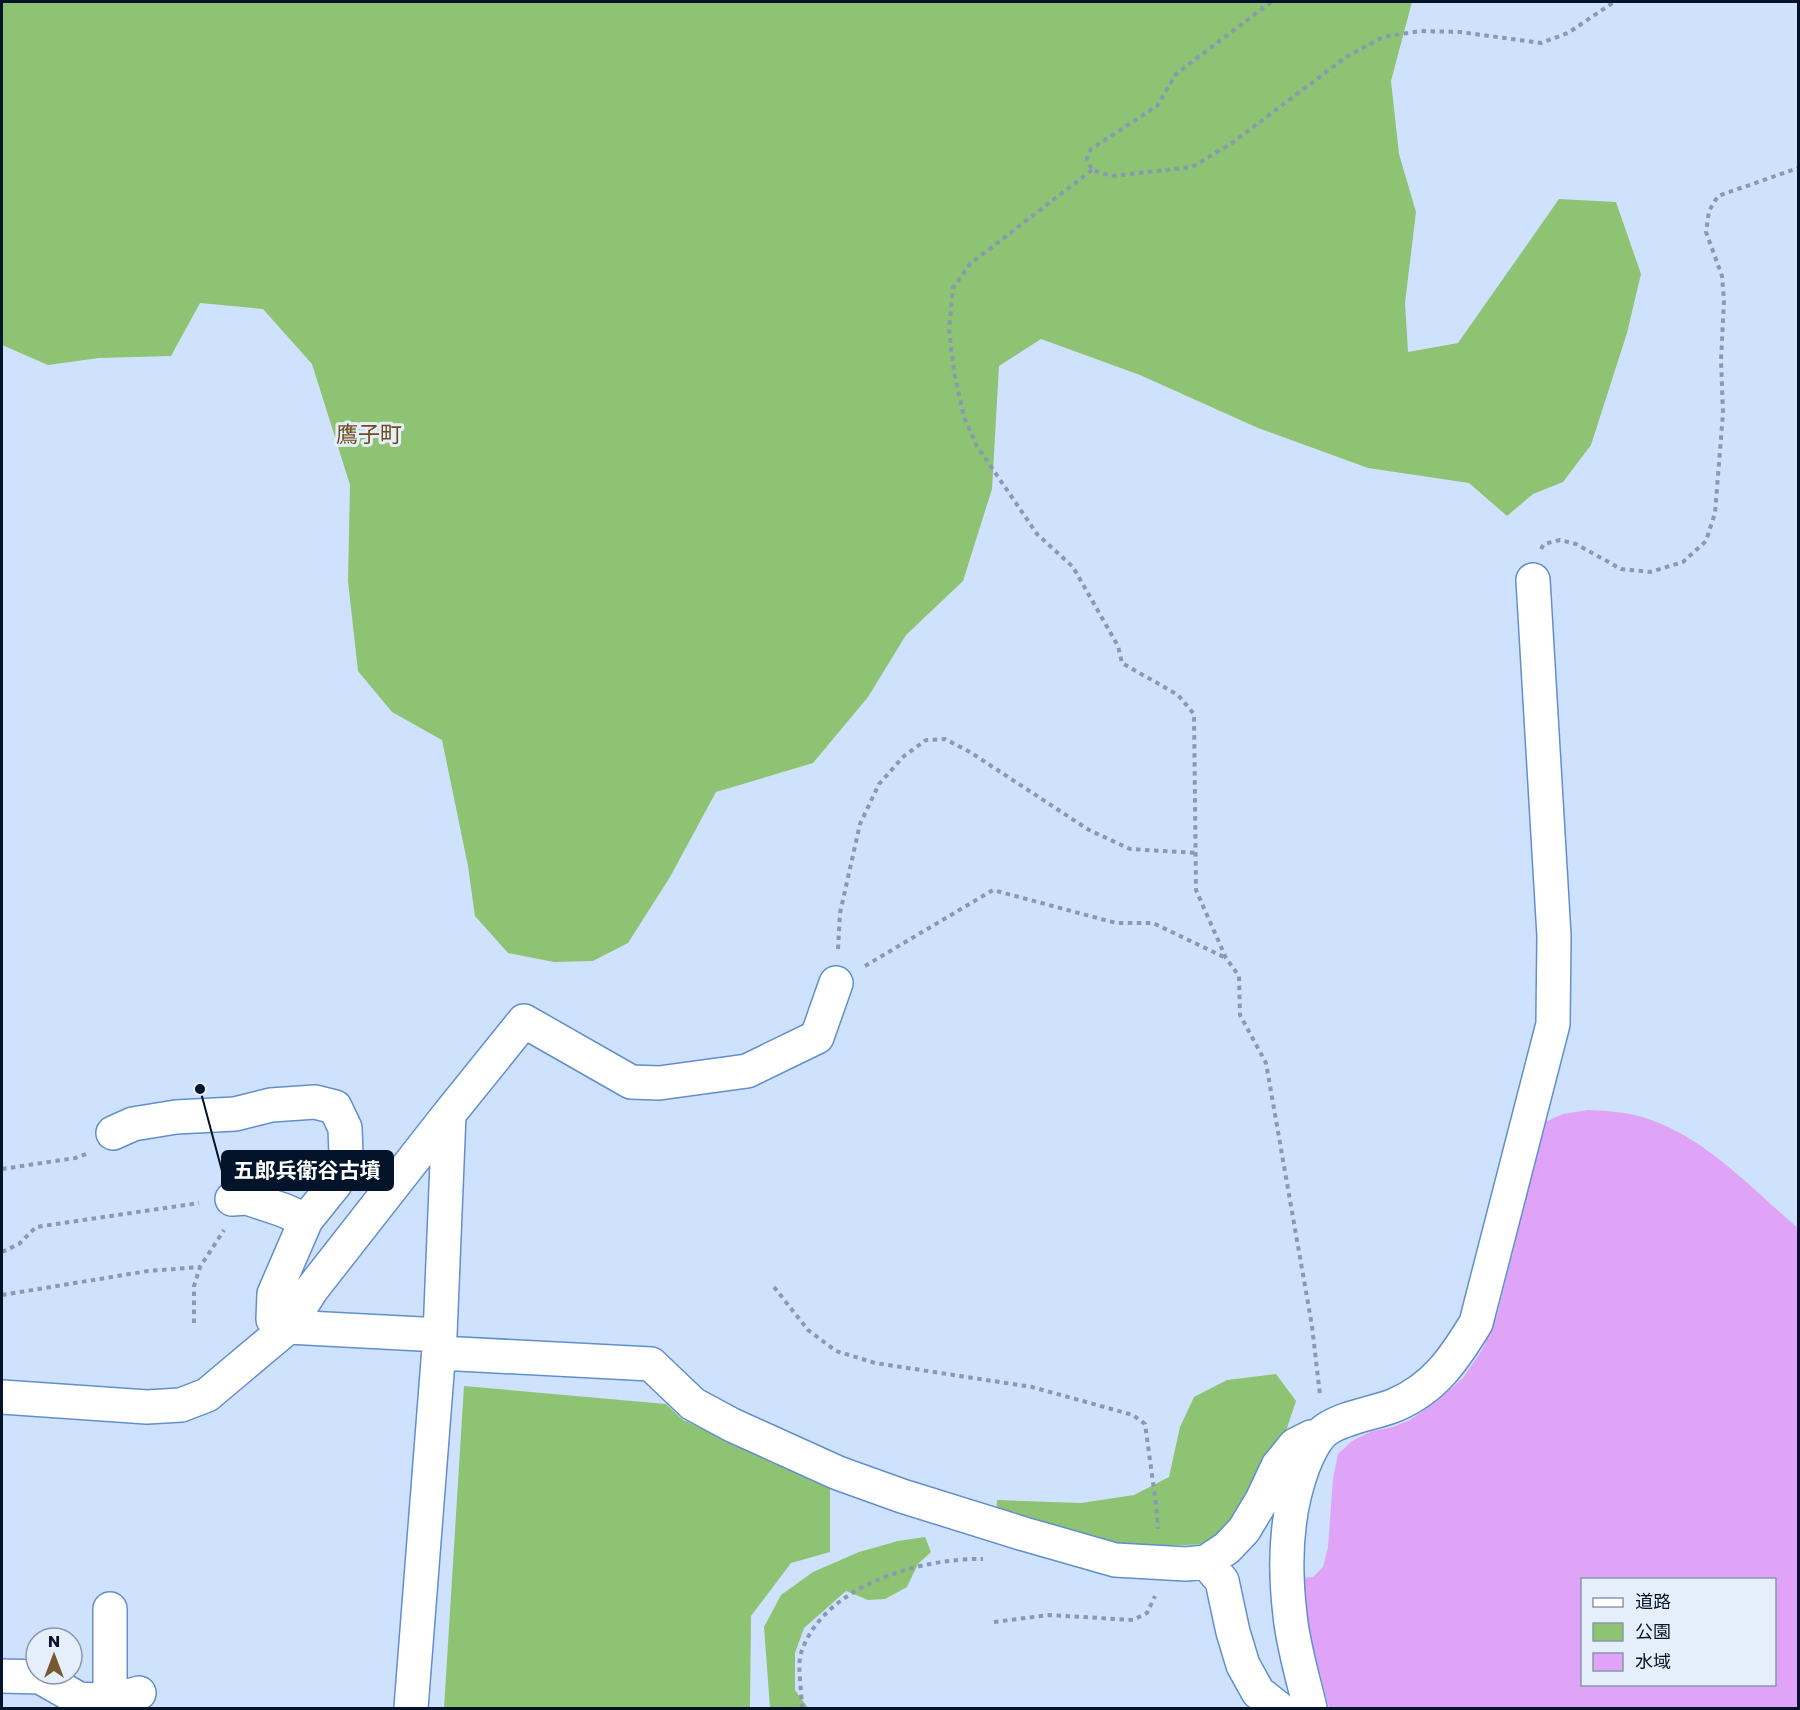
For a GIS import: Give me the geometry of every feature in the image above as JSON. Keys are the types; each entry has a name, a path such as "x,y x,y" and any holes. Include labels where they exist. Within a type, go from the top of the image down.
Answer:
{"street":[{"path":"113,1133 133,1124 176,1117 235,1113 271,1104 315,1102 335,1107 345,1128 346,1155 335,1184 306,1220 274,1294 273,1319 288,1327 651,1364 693,1404 732,1425 838,1473 1024,1534 1115,1560 1186,1564 1206,1562 1227,1548 1244,1530 1262,1500 1278,1466 1295,1445 1341,1422 1395,1405 1432,1383 1456,1355 1476,1323 1553,1024 1554,936 1533,580"},
{"path":"2,1397 147,1407 181,1405 207,1395 288,1327 312,1289 524,1021 631,1082 659,1083 747,1071 817,1037 836,983"},
{"path":"411,1708 440,1344 449,1113"},
{"path":"232,1200 247,1198 306,1220"},
{"path":"1310,1708 1290,1617 1286,1554 1290,1511 1299,1478 1306,1457 1324,1431"},
{"path":"1206,1562 1222,1581 1243,1665 1258,1692 1278,1708"},
{"path":"2,1676 40,1677 80,1699 124,1697 110,1609"}],"path":[{"path":"1271,2 1176,74 1157,106 1091,148 1087,159 1092,170 1111,176 1192,166 1232,143 1346,57 1383,37 1420,31 1460,32 1541,43 1568,33 1614,2"},
{"path":"1533,580 1534,560 1544,544 1560,540 1576,544 1621,570 1650,572 1683,562 1706,541 1715,513 1723,413 1721,360 1724,301 1722,276 1706,232 1709,211 1718,196 1798,168"},
{"path":"1092,170 970,264 953,288 949,330 954,372 964,417 977,446 1037,534 1073,567 1118,646 1122,663 1178,695 1194,714 1196,890 1226,958 1239,976 1240,1015 1266,1063 1312,1326 1324,1431"},
{"path":"836,983 840,913 860,824 879,784 904,756 926,740 945,739 970,752 1089,830 1130,849 1197,853"},
{"path":"836,983 993,890 1116,923 1153,923 1226,958"},
{"path":"2,1168 75,1158 95,1150 113,1133"},
{"path":"2,1252 19,1244 36,1227 232,1200 224,1232 200,1267 194,1286 194,1323"},
{"path":"2,1295 148,1271 200,1267"},
{"path":"774,1287 808,1330 836,1351 874,1363 1032,1387 1132,1415 1145,1424 1156,1504 1160,1563 1155,1599 1147,1613 1133,1620 1049,1615 994,1622"},
{"path":"802,1708 800,1655 812,1631 835,1606 863,1586 892,1573 969,1559 992,1559"}],"green space":[{"path":"2,2 1412,2 1391,81 1399,154 1416,212 1405,303 1408,352 1458,343 1559,199 1616,202 1641,274 1627,333 1591,445 1563,482 1533,494 1507,516 1469,483 1368,468 1258,428 1140,375 1041,339 999,366 992,489 963,581 906,635 868,697 813,763 716,792 670,877 628,943 593,961 554,962 508,953 475,916 468,866 442,740 392,712 358,671 348,581 350,485 312,364 263,309 200,303 171,356 99,358 48,365 2,345"},
{"path":"1276,1374 1296,1401 1285,1434 1237,1520 1206,1544 1126,1548 996,1514 997,1500 1081,1503 1134,1495 1169,1477 1180,1427 1194,1397 1227,1380"},
{"path":"464,1386 666,1404 683,1420 830,1486 830,1552 791,1563 751,1616 750,1708 444,1708"},
{"path":"925,1537 931,1552 918,1564 907,1587 885,1599 868,1600 846,1591 804,1628 795,1653 795,1690 808,1708 770,1708 764,1627 781,1595 813,1572 859,1552 898,1541"}],"water":[{"path":"1588,1110 1635,1115 1672,1129 1692,1140 1729,1167 1798,1228 1798,1708 1329,1708 1309,1631 1301,1578 1313,1577 1323,1567 1328,1547 1333,1479 1338,1454 1352,1441 1370,1432 1393,1427 1410,1420 1436,1402 1463,1378 1482,1350 1497,1315 1545,1122 1563,1114"}],"place":[{"name":"五郎兵衛谷古墳","path":"200,1089"}],"district":[{"name":"鷹子町","path":"369,434"}]}
